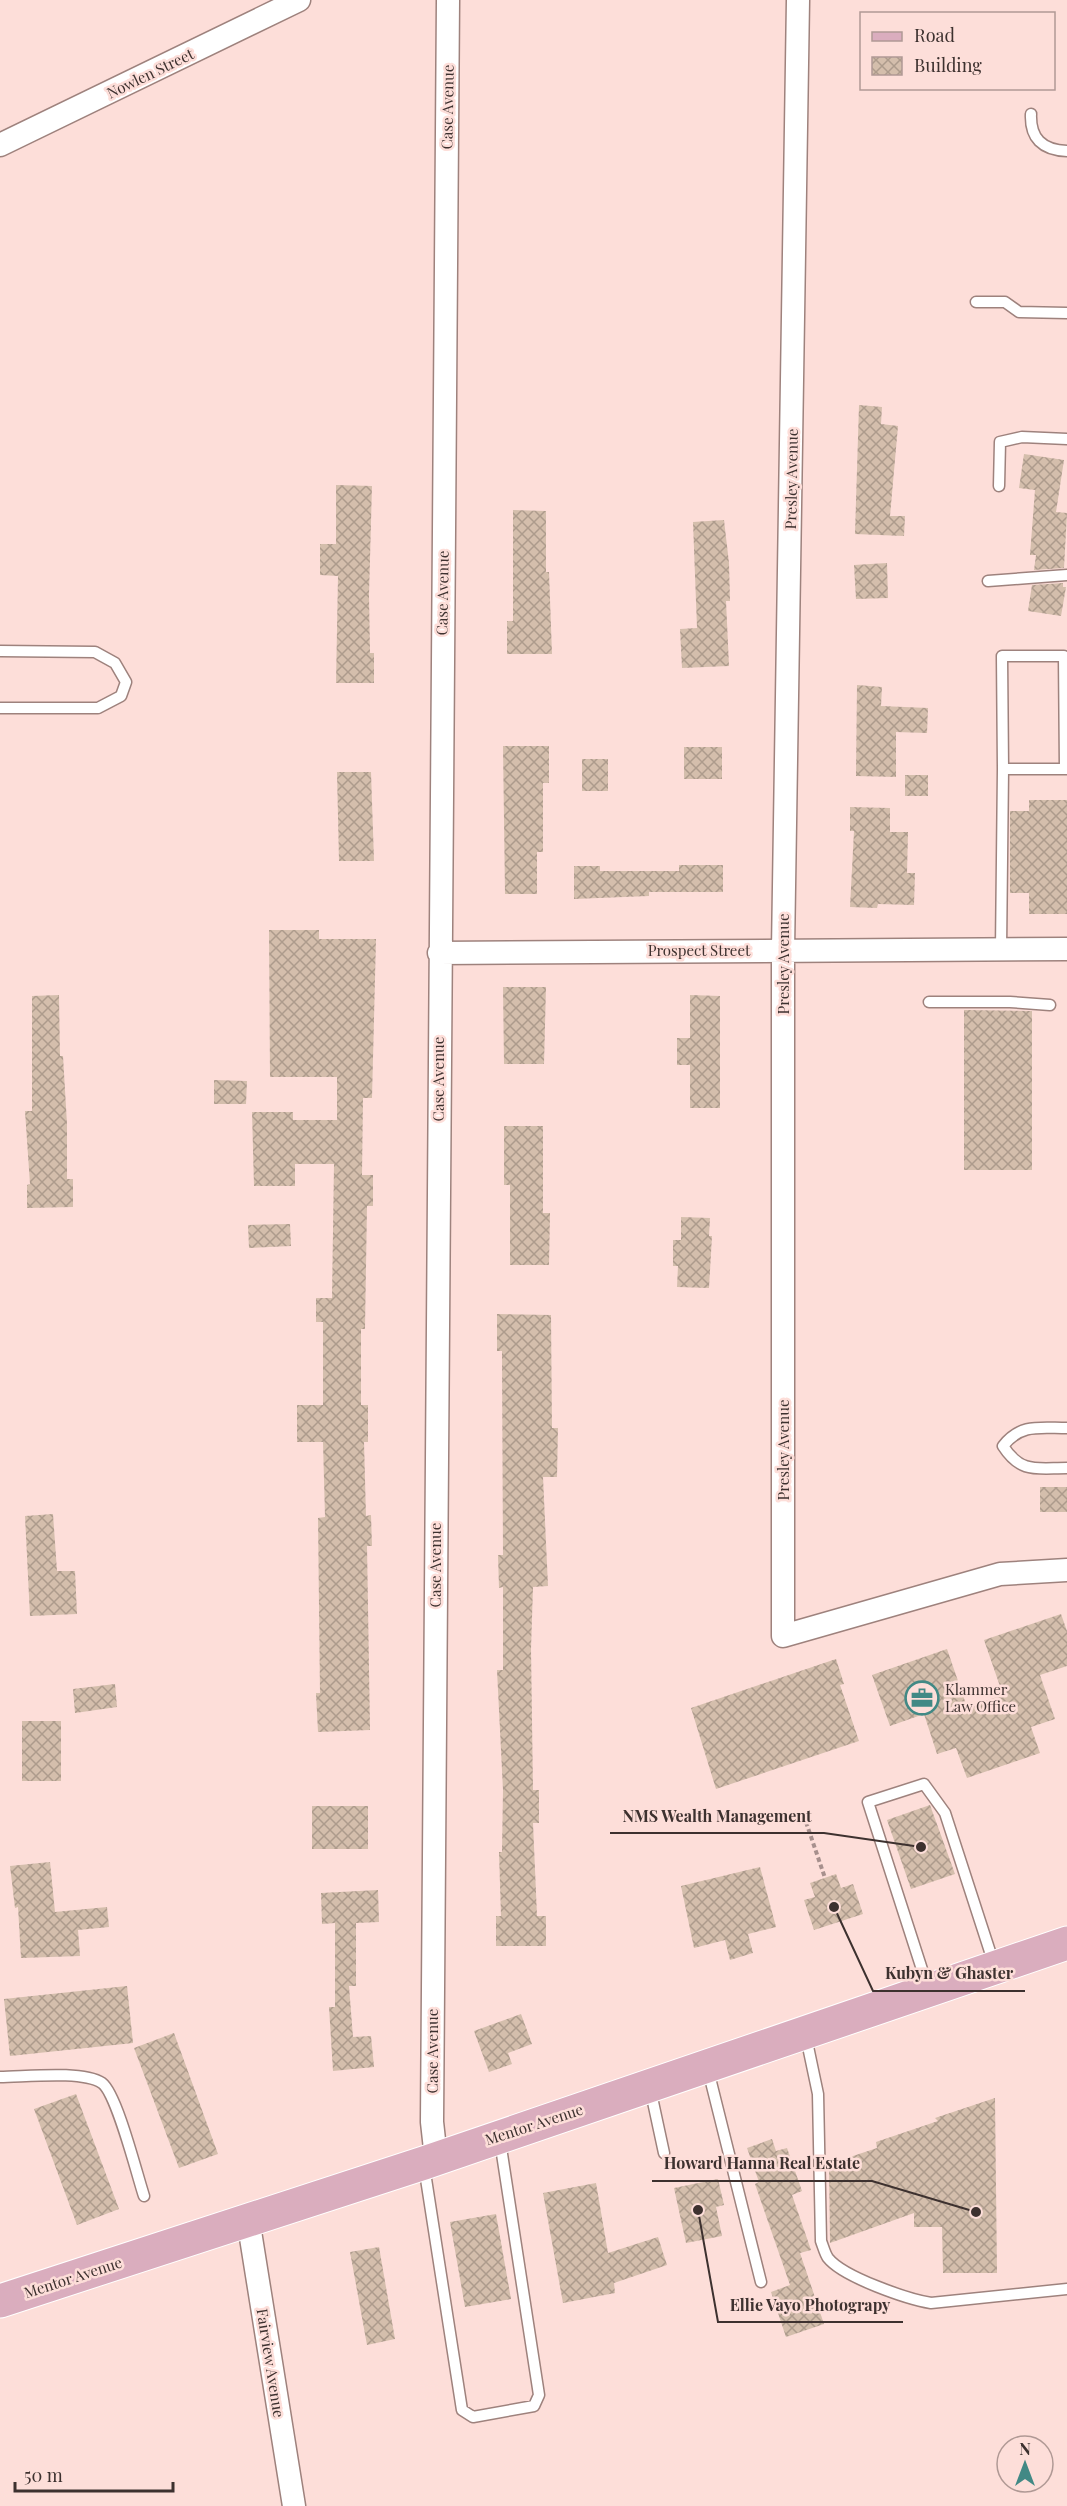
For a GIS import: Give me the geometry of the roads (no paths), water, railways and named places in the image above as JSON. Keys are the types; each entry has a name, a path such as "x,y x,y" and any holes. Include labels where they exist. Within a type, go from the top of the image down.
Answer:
{"main road":[{"name":"Mentor Avenue","path":"0,2301 430,2160 1067,1943"}],"street":[{"name":"Nowlen Street","path":"0,145 299,0"},
{"name":"Case Avenue","path":"430,2160 448,0"},
{"name":"Presley Avenue","path":"798,0 783,950 783,1636 1000,1574 1067,1570"},
{"name":"Prospect Street","path":"439,952 1067,949"},
{"name":"Fairview Avenue","path":"248,2220 294,2506"}],"lane":[{"path":"1031,114 1030,128 1039,143 1059,151 1067,151"},
{"path":"976,302 1005,302 1019,312 1067,313"},
{"path":"999,486 1000,442 1022,437 1067,439"},
{"path":"988,581 1067,575"},
{"path":"0,651 95,652 115,663 126,682 121,696 98,708 0,708"},
{"path":"1001,949 1002,656 1064,656 1066,769 1003,769"},
{"path":"930,1002 1010,1002 1050,1005"},
{"path":"1067,1428 1026,1428 1012,1434 1003,1446 1013,1461 1029,1467 1067,1468"},
{"path":"929,1991 868,1802 924,1784 945,1813 995,1969"},
{"path":"806,2033 818,2094 821,2241 828,2257 842,2270 909,2299 931,2303 1067,2289"},
{"path":"707,2066 760,2282"},
{"path":"0,2076 81,2076 102,2084 114,2101 144,2196"},
{"path":"650,2086 664,2152"},
{"path":"430,2160 462,2410 473,2417 534,2406 539,2395 499,2136"}],"place":[{"name":"Klammer Law Office","path":"922,1698"},
{"name":"NMS Wealth Management","path":"921,1847"},
{"name":"Kubyn & Ghaster","path":"834,1907"},
{"name":"Ellie Vayo Photograpy","path":"698,2210"},
{"name":"Howard Hanna Real Estate","path":"976,2212"}]}
